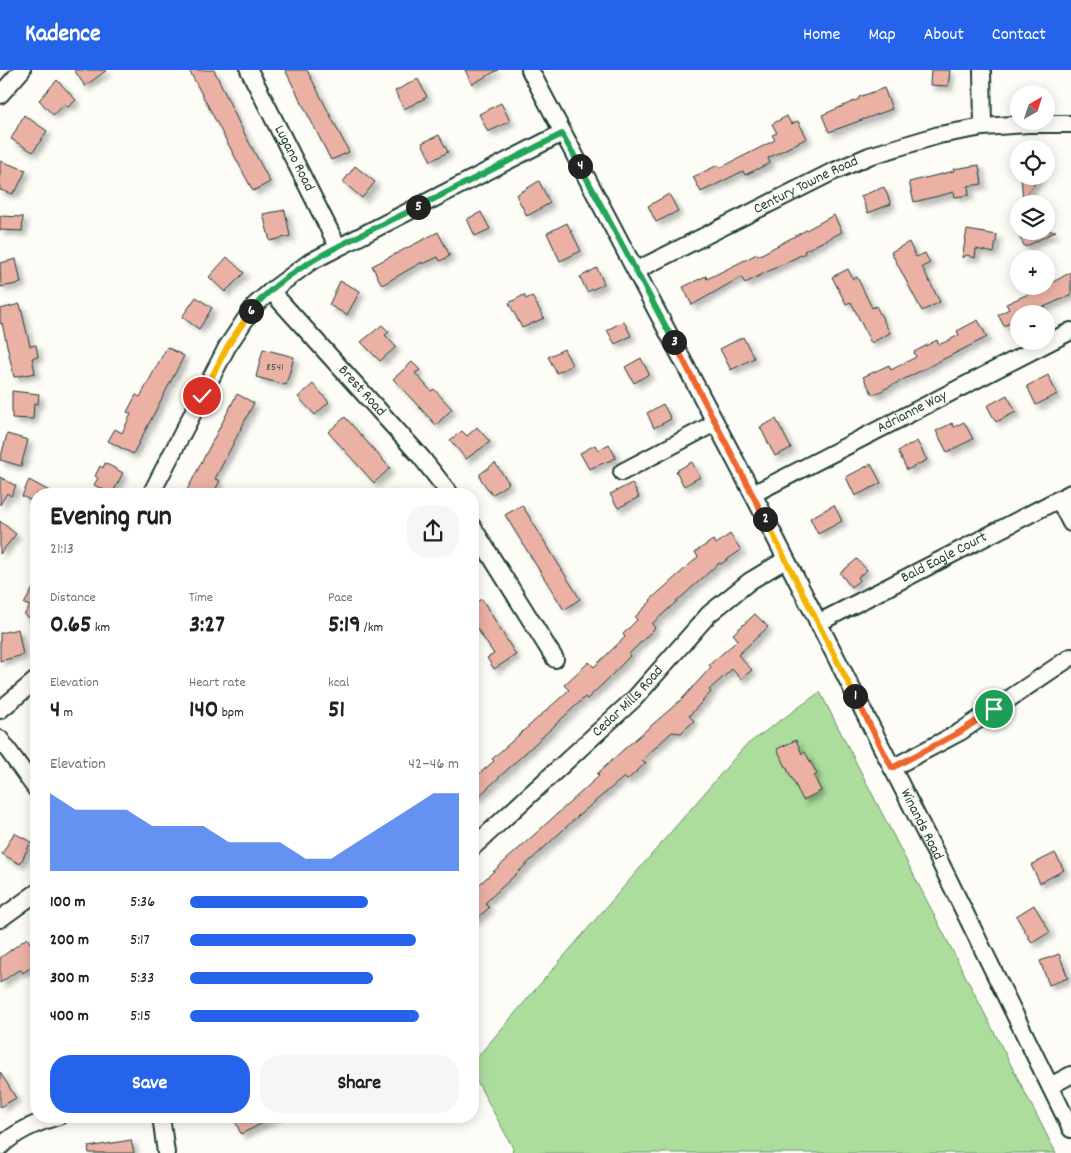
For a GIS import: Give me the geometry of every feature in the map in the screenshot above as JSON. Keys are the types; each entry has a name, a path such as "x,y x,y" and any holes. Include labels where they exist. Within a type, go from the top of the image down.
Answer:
{"street":[{"path":"0,95 22,70"},
{"name":"Lugano Road","path":"248,70 338,247"},
{"name":"Winands Road","path":"530,70 562,134 637,270 753,494 892,768 1071,1129"},
{"path":"982,70 983,127"},
{"name":"Century Towne Road","path":"637,270 830,173 899,146 983,127 1071,124"},
{"path":"154,488 227,347 255,305 271,291 310,262 562,134"},
{"name":"Brest Road","path":"271,291 421,457 445,488"},
{"name":"Adrianne Way","path":"753,494 1071,331"},
{"path":"622,472 716,422"},
{"path":"1065,496 1071,523"},
{"name":"Bald Eagle Court","path":"818,623 1065,496"},
{"path":"479,537 555,659"},
{"name":"Cedar Mills Road","path":"479,842 635,698 709,614 750,581 786,560"},
{"path":"892,768 960,732 1071,657"},
{"path":"0,710 30,685"},
{"path":"0,739 30,781"},
{"path":"0,919 30,897"},
{"path":"1050,1086 1071,1075"},
{"path":"0,1147 22,1131 38,1123"},
{"path":"162,1123 166,1153"}],"green space":[{"path":"820,692 1056,1153 512,1153 513,1148 479,1085 479,1055 745,746"}],"building":[{"path":"74,70 107,70 85,86"},
{"path":"189,70 214,70 270,182 253,191"},
{"path":"285,70 307,70 349,152 331,160"},
{"path":"465,70 498,70 472,84"},
{"path":"931,70 950,70 948,86 930,85"},
{"path":"418,79 427,97 404,109 395,91"},
{"path":"57,80 76,100 68,107 65,104 53,115 39,100"},
{"path":"884,88 892,109 829,132 822,115 859,99 859,97"},
{"path":"501,103 510,121 488,132 479,114"},
{"path":"24,115 47,131 33,152 11,139"},
{"path":"787,116 791,124 798,121 807,138 768,158 770,163 745,175 743,171 701,192 693,177 718,165 720,168 775,140 772,135 777,133 772,124"},
{"path":"439,135 448,152 431,161 422,143"},
{"path":"0,161 26,170 13,194 0,190"},
{"path":"979,165 982,184 968,186 969,195 955,197 954,192 914,202 909,182 954,171 953,169"},
{"path":"355,166 375,182 362,198 343,182"},
{"path":"539,181 550,203 527,216 516,195"},
{"path":"1022,185 1034,185 1027,195 1023,195"},
{"path":"884,187 891,204 868,213 861,196"},
{"path":"669,194 678,211 656,222 648,206"},
{"path":"285,210 290,236 270,241 263,214"},
{"path":"481,212 490,229 475,236 467,219"},
{"path":"834,215 842,232 745,283 741,277 692,305 683,287 706,276 707,279 757,254 758,256"},
{"path":"0,216 23,217 22,231 0,230"},
{"path":"567,223 581,251 560,261 547,233"},
{"path":"967,230 997,235 994,253 976,249 975,258 967,255 962,258"},
{"path":"438,232 450,256 440,261 438,257 423,264 422,262 382,285 372,266"},
{"path":"1021,240 1039,240 1025,247"},
{"path":"909,242 916,257 925,253 930,263 922,267 940,302 922,311 891,252"},
{"path":"227,257 244,273 225,292 209,277"},
{"path":"16,259 21,283 1,287 0,263"},
{"path":"597,268 604,284 587,292 580,277"},
{"path":"848,269 853,279 857,277 872,308 876,306 890,333 871,343 851,302 846,304 832,277"},
{"path":"1071,272 1071,295 1048,305 1010,305 1010,323 1004,326 998,315 1009,309 1006,304 1026,295 1055,295 1055,281"},
{"path":"340,281 360,291 347,315 329,305"},
{"path":"524,295 526,299 532,296 544,318 522,328 509,303"},
{"path":"196,297 212,308 199,329 182,317"},
{"path":"20,304 30,346 36,345 38,357 32,358 35,373 14,377 2,323 0,324 0,309"},
{"path":"978,320 987,337 873,395 863,377 889,365 891,370 916,357 914,352 937,340 939,345 959,335 957,331"},
{"path":"624,321 631,336 615,344 607,330"},
{"path":"382,325 389,332 385,335 396,347 380,361 361,342"},
{"path":"743,337 754,358 731,370 720,349"},
{"path":"167,347 184,356 133,454 108,441 115,429 122,433 131,414 127,412 136,395 140,397"},
{"path":"263,349 294,357 286,385 256,377"},
{"path":"564,349 572,365 557,373 548,357"},
{"path":"641,358 649,374 634,383 625,367"},
{"path":"412,362 420,370 415,373 431,391 434,389 452,409 436,425 393,379"},
{"path":"1048,375 1057,394 1036,405 1027,386"},
{"path":"313,384 329,402 315,415 298,397"},
{"path":"12,391 39,394 38,404 34,403 33,419 12,418"},
{"path":"237,394 254,403 215,479 220,481 216,488 188,488"},
{"path":"1007,395 1016,412 996,422 987,406"},
{"path":"663,404 671,419 654,428 647,413"},
{"path":"345,417 390,468 374,483 328,432"},
{"path":"776,419 791,448 775,456 760,427"},
{"path":"964,422 973,439 947,452 936,431 952,423 954,427"},
{"path":"477,427 490,442 466,459 450,440 462,431 467,436"},
{"path":"7,434 28,440 21,466 0,460"},
{"path":"917,441 927,460 907,470 898,451"},
{"path":"609,444 616,458 589,469 580,453 595,445 598,450"},
{"path":"692,462 700,477 684,486 676,471"},
{"path":"105,463 123,473 115,488 100,488 94,485 98,478 95,476 100,466 103,468"},
{"path":"495,463 509,483 492,495 480,478 480,474"},
{"path":"871,464 881,483 855,496 846,477"},
{"path":"0,477 16,486 11,496 7,493 0,505"},
{"path":"29,480 44,488 30,488 30,500 22,496"},
{"path":"632,483 639,497 618,508 610,494"},
{"path":"522,505 580,599 564,610 505,515"},
{"path":"834,505 842,521 818,534 810,518"},
{"path":"0,521 16,534 0,554"},
{"path":"730,534 741,550 721,564 719,563 652,624 655,628 606,681 587,699 585,697 479,796 479,774 494,761 492,759 569,690 564,685 589,662 594,667 625,637 623,634 637,620 635,617 650,600 698,557 695,552 713,540 716,544"},
{"path":"857,559 867,570 858,577 860,580 851,587 840,573"},
{"path":"30,594 30,606 24,604"},
{"path":"482,599 516,655 494,669 487,658 494,654 479,632 479,600"},
{"path":"30,606 30,618 24,615"},
{"path":"755,614 768,627 738,655 752,670 741,679 732,669 709,690 711,692 689,716 694,721 681,733 672,732 642,760 646,763 627,780 624,777 578,816 485,903 489,908 479,916 479,885 599,776 597,774 623,750 682,699 711,667 709,665 738,640 733,634"},
{"path":"18,629 23,655 0,661 0,633"},
{"path":"796,740 802,754 805,752 817,774 814,776 821,791 803,800 777,749"},
{"path":"14,833 30,841 20,864 2,854"},
{"path":"1055,853 1064,870 1040,883 1031,865"},
{"path":"1034,905 1050,932 1032,943 1016,916"},
{"path":"27,938 30,943 30,968 23,973 21,970 17,971 0,983 0,958"},
{"path":"1059,954 1068,978 1049,985 1040,961"},
{"path":"0,1072 16,1098 0,1107"},
{"path":"236,1123 263,1123 241,1134"},
{"path":"131,1140 134,1153 89,1153 88,1147"}],"route":[{"path":"202,396 227,347 255,305 310,262 562,134 637,270 892,768 960,732 994,709"}]}
